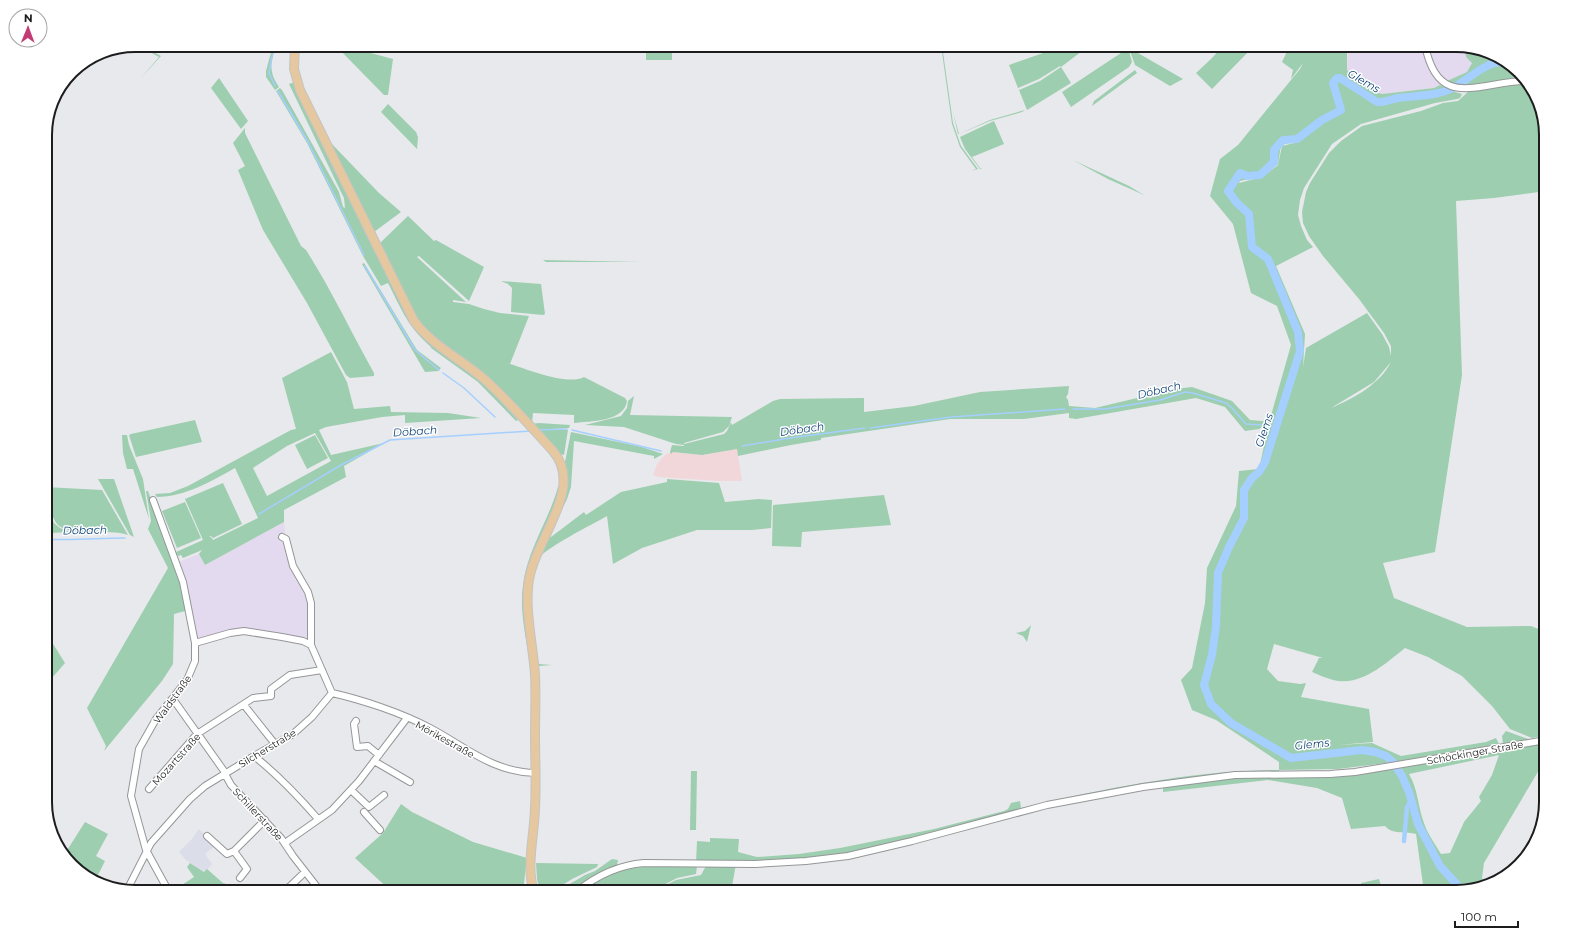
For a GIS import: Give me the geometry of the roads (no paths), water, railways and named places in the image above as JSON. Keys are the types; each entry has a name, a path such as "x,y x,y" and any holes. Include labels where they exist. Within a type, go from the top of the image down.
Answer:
{"main road":[{"path":"295,52 294,69 301,94 412,316 427,335 484,379 560,460 564,472 565,481 559,504 533,564 528,589 536,690 536,791 530,867 532,885"}],"street":[{"path":"1427,52 1431,67 1439,79 1447,84 1460,88 1470,88 1519,81"},
{"name":"Waldstraße","path":"153,500 183,582 196,643 192,671 173,699 156,719 139,749 131,796 146,850 165,885"},
{"path":"282,537 286,539 293,566 308,592 312,603 311,646 332,693"},
{"path":"196,643 230,633 244,631 296,640 311,646"},
{"name":"Mozartstraße","path":"149,789 197,734 253,698 271,696 271,689 290,675 322,670"},
{"name":"Mörikestraße","path":"332,693 348,696 430,728 471,753 495,765 513,771 536,773"},
{"name":"Silcherstraße","path":"130,885 146,850 190,799 224,772 293,734 312,717 332,693"},
{"name":"Schillerstraße","path":"173,699 224,772 231,785 285,843 315,885"},
{"path":"244,705 275,744"},
{"path":"285,843 332,810 351,790 407,718"},
{"path":"356,721 354,724 357,747 368,746 379,755"},
{"name":"Schöckinger Straße","path":"587,885 605,873 631,865 644,863 755,864 806,861 848,856 912,841 1047,805 1143,787 1235,775 1330,774 1403,765 1539,741"},
{"path":"254,756 297,794 318,819"},
{"path":"374,761 410,782"},
{"path":"351,790 369,807"},
{"path":"380,830 363,812 384,794"},
{"path":"207,836 227,854 234,851 265,820"},
{"path":"234,851 247,869 240,878"},
{"path":"291,885 305,872"}],"waterway":[{"path":"273,52 269,73 275,86"},
{"name":"Glems","path":"1457,885 1440,866 1418,824 1409,792 1402,776 1393,762 1386,756 1375,752 1362,750 1291,758 1231,723 1211,704 1204,685 1212,655 1216,626 1218,573 1244,518 1244,490 1265,462 1300,351 1298,332 1268,259 1252,247 1249,214 1237,203 1228,191 1240,173 1247,176 1260,175 1274,162 1274,150 1283,140 1297,139 1322,120 1341,110 1333,83 1337,78 1340,78 1377,102 1382,102 1398,98 1446,91 1496,62"},
{"path":"278,91 308,142 364,255"},
{"path":"365,266 415,350 439,370"},
{"path":"443,373 464,388 495,417"},
{"name":"Döbach","path":"1073,409 1105,409 1160,400 1185,392 1226,403 1246,424 1262,425"},
{"name":"Döbach","path":"870,428 951,417 1065,409"},
{"name":"Döbach","path":"1269,427 1276,427"},
{"name":"Döbach","path":"742,446 865,428"},
{"name":"Döbach","path":"539,430 567,429"},
{"name":"Döbach","path":"572,430 661,451"},
{"name":"Döbach","path":"259,514 341,465 390,440 531,431"},
{"name":"Döbach","path":"52,539 125,538"},
{"path":"1404,841 1407,807 1411,801"}]}
